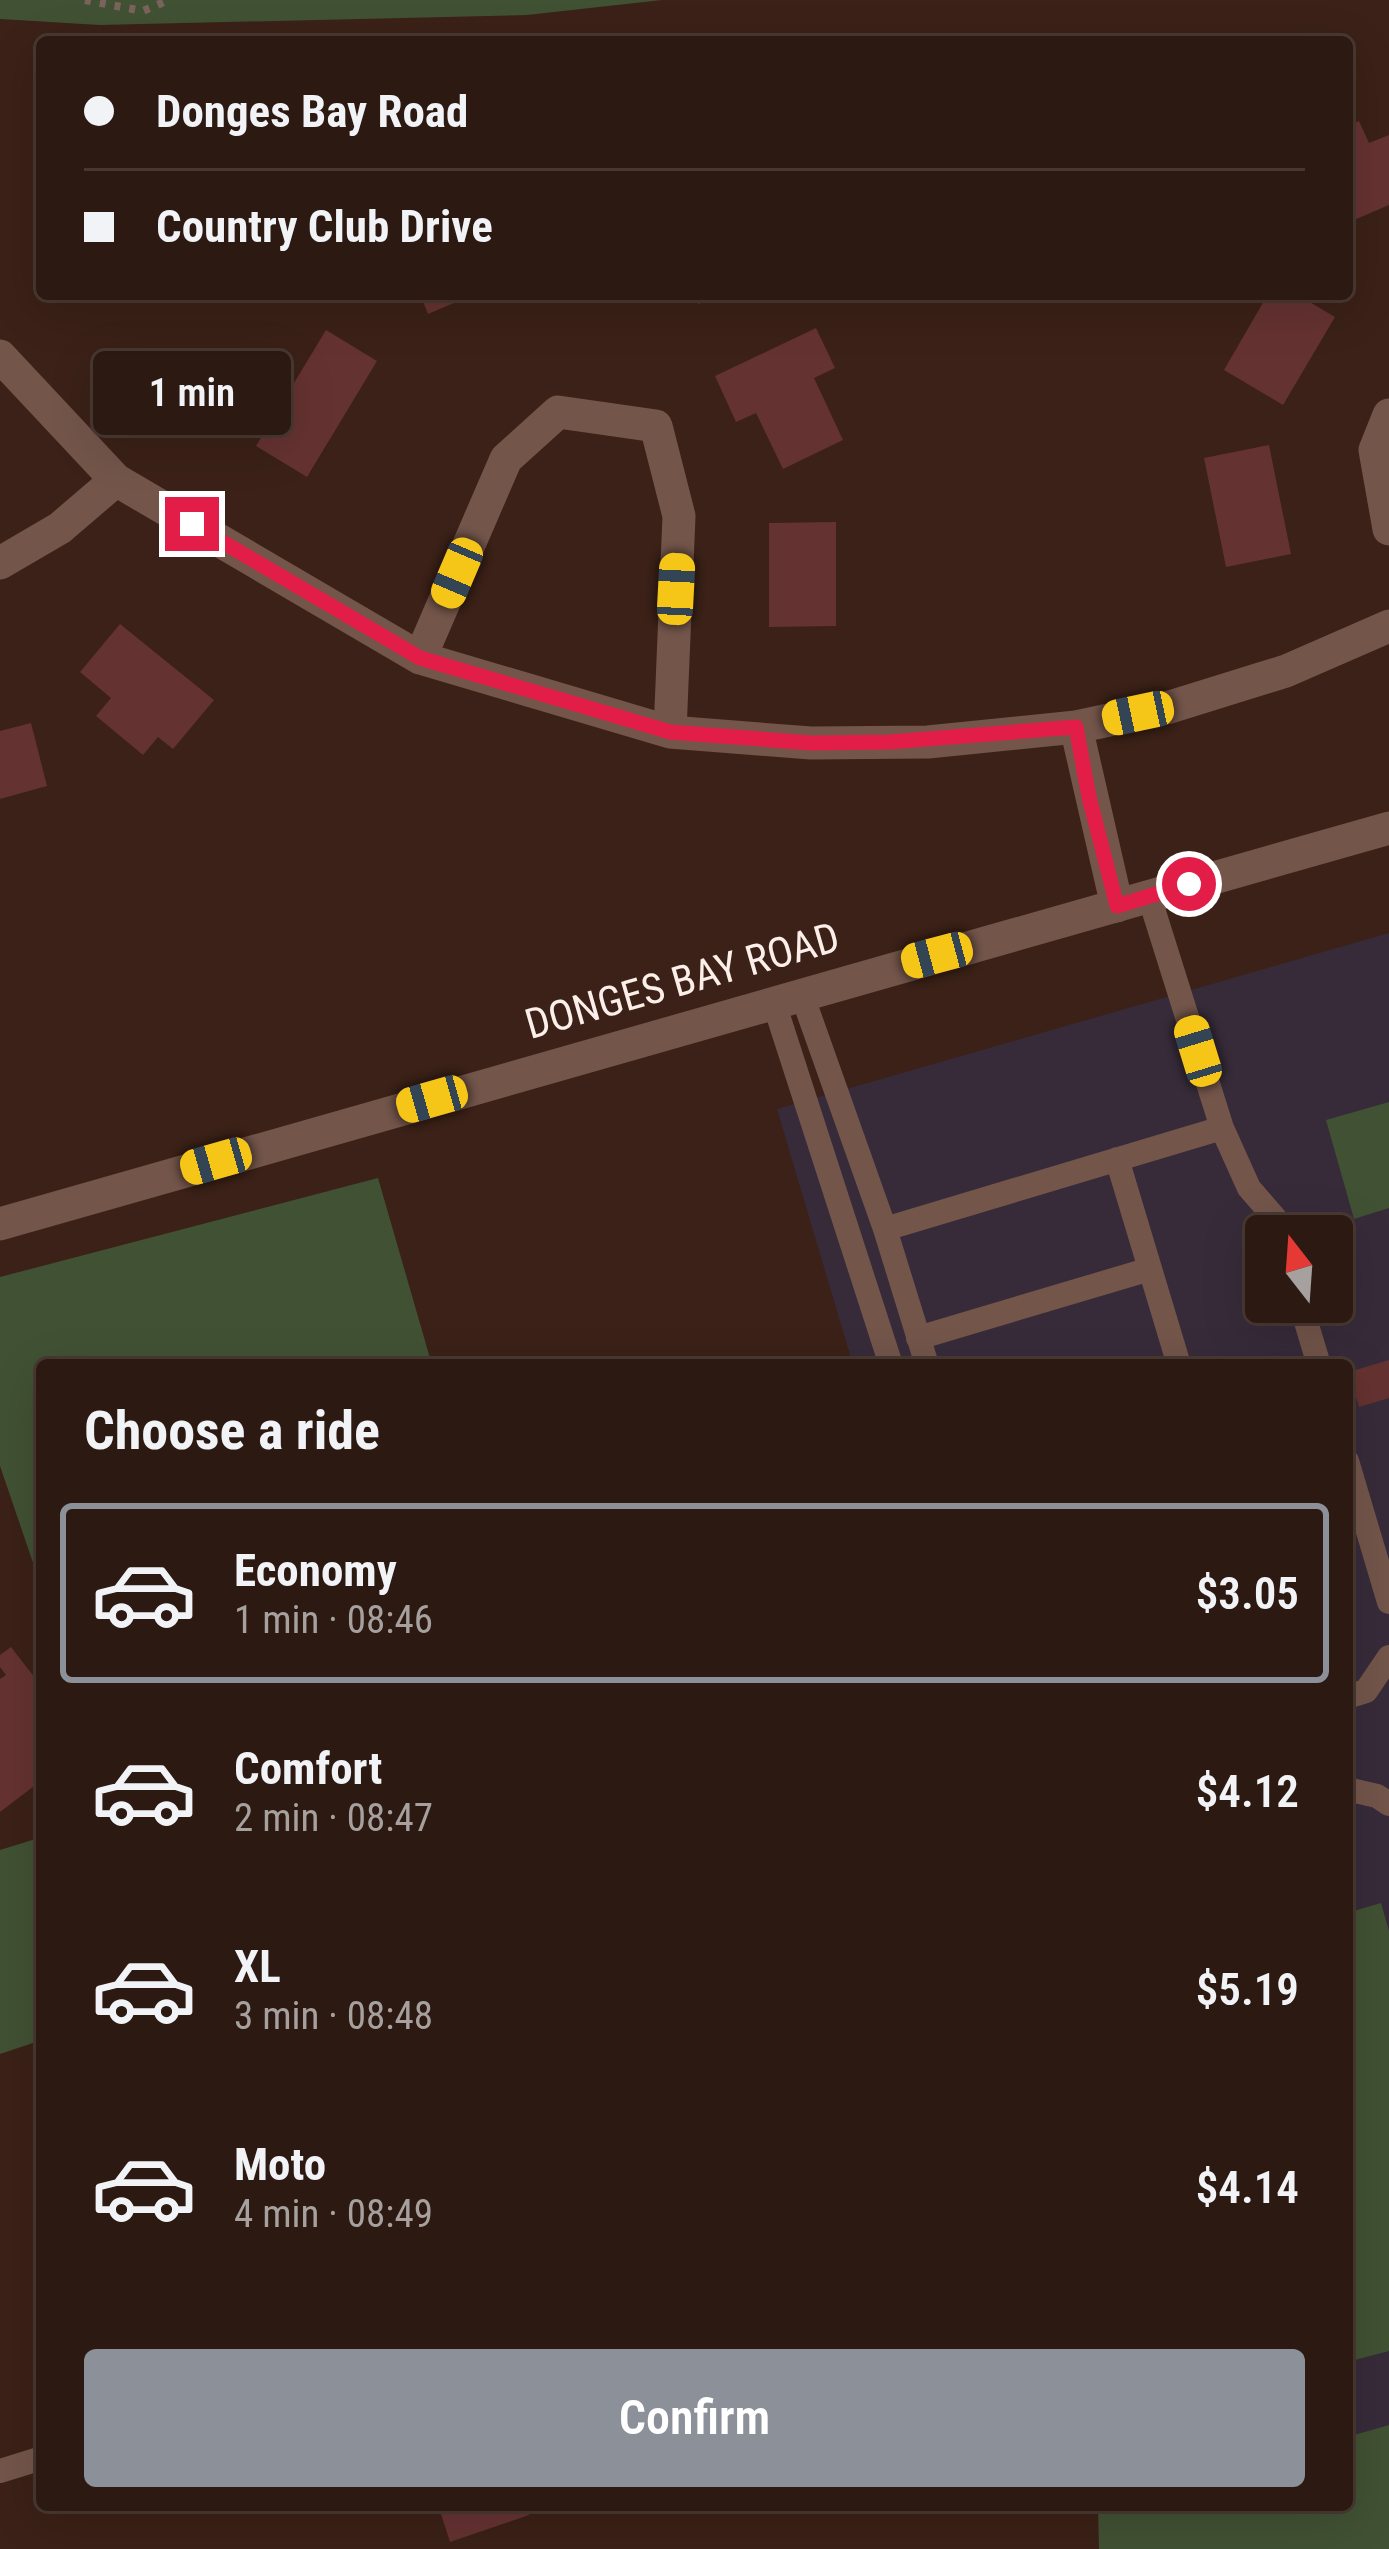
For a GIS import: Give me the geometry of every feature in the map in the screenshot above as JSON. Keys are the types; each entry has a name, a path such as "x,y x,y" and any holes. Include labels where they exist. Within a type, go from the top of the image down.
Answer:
{"street":[{"path":"0,356 116,480 420,658 670,732 834,743 928,742 1076,727 1170,707 1286,670 1389,626"},
{"path":"420,658 506,459 558,412 656,426 679,516 670,732"},
{"path":"1389,416 1375,450 1389,530"},
{"path":"0,563 60,528 116,480"},
{"path":"1076,727 1089,797 1133,901"},
{"name":"DONGES BAY ROAD","path":"0,1224 1389,828"}],"lane":[{"path":"1133,901 1222,1128 1249,1187 1272,1215"},
{"path":"787,996 885,1229 925,1359"},
{"path":"787,996 889,1359"},
{"path":"885,1229 1222,1128"},
{"path":"1117,1159 1177,1359"},
{"path":"919,1338 1150,1269"},
{"path":"1306,1323 1316,1359"},
{"path":"1353,1481 1389,1602"},
{"path":"1353,1695 1366,1691 1389,1657"},
{"path":"1353,1790 1389,1804"},
{"path":"0,2471 36,2460"}],"path":[{"path":"85,0 143,11 169,0"}],"shaded area":[{"path":"1389,933 1389,2549 1353,2511 1353,1359 851,1359 777,1109"}],"green space":[{"path":"0,0 662,0 527,15 100,25 0,19"},
{"path":"1389,1102 1389,1208 1354,1219 1326,1120"},
{"path":"378,1178 430,1359 36,1359 36,1571 0,1466 0,1277"},
{"path":"36,1839 36,2042 0,2054 0,1850"},
{"path":"1381,1903 1389,1931 1389,2351 1353,2360 1353,1911"},
{"path":"1389,2425 1389,2549 1099,2549 1098,2511 1353,2511 1353,2435"}],"building":[{"path":"1359,121 1369,143 1389,135 1389,205 1353,220 1353,124"},
{"path":"422,300 461,300 428,314"},
{"path":"1265,300 1306,300 1335,317 1283,405 1224,370"},
{"path":"816,328 835,368 814,378 843,440 783,469 756,413 736,422 715,376"},
{"path":"326,330 377,361 307,477 256,446"},
{"path":"1269,445 1291,554 1226,567 1204,458"},
{"path":"836,522 836,626 769,627 769,523"},
{"path":"120,624 214,700 173,749 158,737 143,755 96,716 111,698 80,672"},
{"path":"31,723 47,786 0,799 0,731"},
{"path":"1389,1360 1389,1398 1359,1407 1353,1371"},
{"path":"11,1647 36,1679 36,1785 0,1812 0,1679 6,1675 0,1655"},
{"path":"440,2511 528,2511 529,2515 450,2542"}],"route":[{"path":"192,524 420,658 670,732 811,743 928,742 1076,727 1117,906 1189,884"}]}
